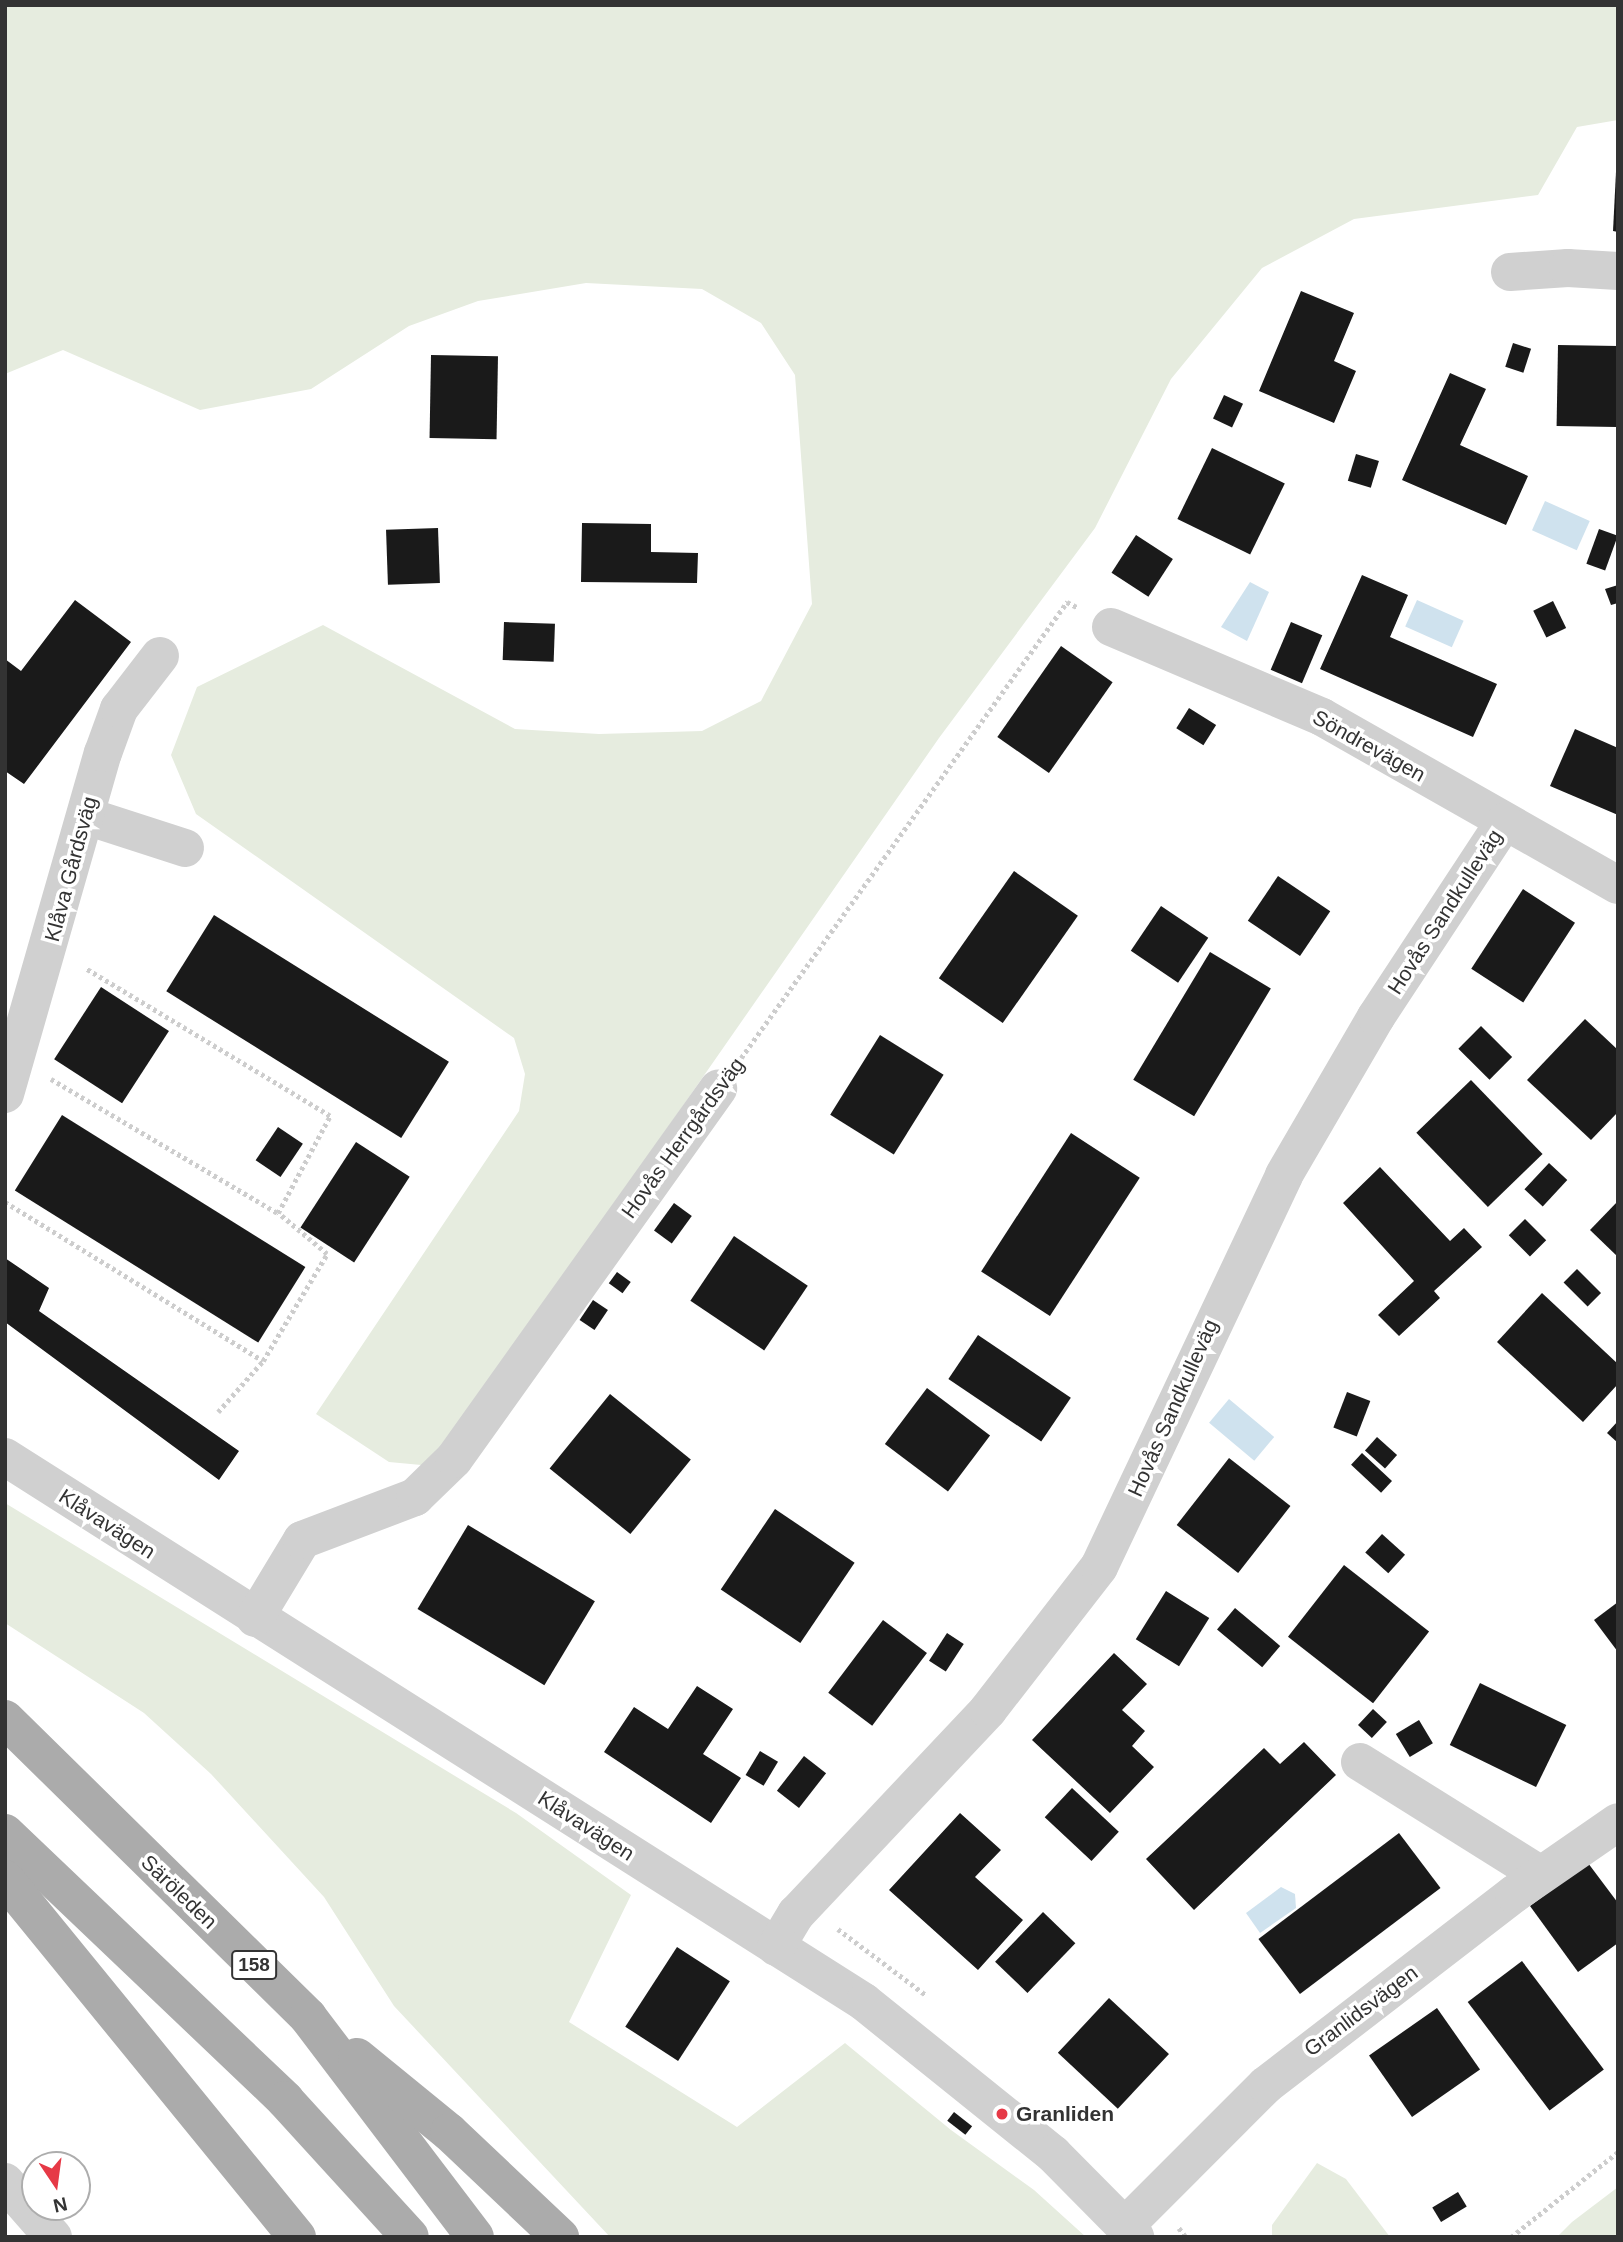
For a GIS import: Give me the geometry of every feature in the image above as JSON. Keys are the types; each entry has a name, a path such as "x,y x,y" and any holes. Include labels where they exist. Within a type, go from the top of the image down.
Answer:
{"main road":[{"name":"Säröleden","path":"5,1719 308,2017 475,2237"},
{"path":"5,1833 275,2091 410,2237"},
{"path":"5,1879 297,2237"},
{"name":"158","path":"308,2017 449,2132 560,2237"}],"street":[{"path":"1510,272 1568,268 1618,271"},
{"name":"Söndrevägen","path":"1111,627 1322,717 1618,885"},
{"name":"Klåva Gårdsväg","path":"11,1077 119,709 160,656"},
{"path":"86,816 186,848"},
{"name":"Hovås Sandkulleväg","path":"776,1947 805,1904 988,1710 1099,1567 1284,1175 1376,1017 1504,822"},
{"name":"Hovås Herrgårdsväg","path":"255,1618 303,1540 415,1497 454,1459 718,1089"},
{"name":"Klåvavägen","path":"5,1457 864,2002 1053,2154 1130,2231"},
{"path":"1360,1762 1541,1875"},
{"name":"Granlidsvägen","path":"1130,2231 1266,2085 1541,1875 1618,1822"},
{"path":"5,2182 53,2237"}],"path":[{"name":"Hovås Herrgårdsväg","path":"718,1089 1067,602"},
{"path":"50,947 330,1116 278,1213"},
{"path":"11,1077 278,1213 327,1254 263,1361 218,1412"},
{"path":"5,1202 263,1361"},
{"path":"1511,2237 1618,2152"}],"shaded area":[{"path":"5,5 1618,5 1618,120 1577,127 1538,195 1354,219 1262,268 1171,379 1095,528 939,738 432,1466 389,1462 316,1414 519,1111 525,1074 514,1038 196,814 171,755 197,687 323,625 515,729 599,734 702,731 761,701 812,604 795,375 761,323 702,289 586,283 478,301 409,326 311,389 200,410 63,350 5,374"},
{"path":"5,1503 516,1813 631,1895 569,2022 737,2127 845,2043 951,2130 1034,2190 1086,2237 610,2237 394,2006 324,1897 211,1774 144,1713 5,1623"},
{"path":"1317,2163 1346,2179 1390,2237 1272,2237 1272,2225"},
{"path":"1618,2187 1618,2237 1557,2237 1572,2222"}],"water":[{"path":"1545,501 1590,521 1577,550 1532,530"},
{"path":"1250,582 1269,592 1247,641 1221,627"},
{"path":"1417,600 1464,621 1452,647 1405,626"},
{"path":"1229,1399 1274,1437 1254,1461 1209,1423"},
{"path":"1281,1887 1295,1894 1296,1908 1260,1933 1246,1913"}],"building":[{"path":"1618,172 1618,232 1613,231"},
{"path":"1301,291 1354,313 1334,361 1356,371 1334,423 1259,391"},
{"path":"1513,343 1531,349 1523,373 1505,367"},
{"path":"1558,345 1618,346 1617,427 1557,426"},
{"path":"431,355 498,356 497,439 430,438"},
{"path":"1450,373 1486,389 1460,445 1528,476 1506,525 1402,480"},
{"path":"1224,395 1243,404 1232,427 1213,419"},
{"path":"1212,448 1285,484 1250,555 1177,519"},
{"path":"1356,454 1379,461 1371,488 1348,481"},
{"path":"582,523 651,524 651,552 698,553 697,583 581,582"},
{"path":"438,528 440,583 388,585 386,530"},
{"path":"1599,529 1618,536 1605,571 1586,564"},
{"path":"1136,535 1173,559 1148,597 1111,573"},
{"path":"1362,575 1408,595 1390,637 1497,684 1473,737 1320,669"},
{"path":"1618,585 1618,603 1611,605 1605,589"},
{"path":"75,600 131,642 24,784 5,771 5,659 21,671"},
{"path":"1553,601 1566,628 1546,638 1533,611"},
{"path":"504,622 555,624 554,662 503,660"},
{"path":"1291,622 1322,635 1302,683 1271,670"},
{"path":"1061,646 1113,682 1049,773 997,737"},
{"path":"1189,708 1216,725 1203,745 1176,728"},
{"path":"1575,729 1618,748 1618,815 1550,786"},
{"path":"1014,871 1078,916 1003,1023 939,978"},
{"path":"1278,876 1330,911 1300,956 1248,921"},
{"path":"1523,889 1575,923 1523,1002 1471,969"},
{"path":"1161,906 1208,938 1178,983 1131,951"},
{"path":"214,915 449,1062 401,1138 166,991"},
{"path":"1210,952 1271,989 1194,1116 1133,1080"},
{"path":"101,987 169,1031 122,1103 54,1059"},
{"path":"1585,1019 1618,1050 1618,1112 1591,1140 1527,1080"},
{"path":"1481,1026 1512,1057 1489,1080 1458,1049"},
{"path":"880,1035 944,1075 894,1154 830,1115"},
{"path":"1471,1080 1543,1154 1488,1207 1416,1133"},
{"path":"62,1115 305,1267 258,1343 15,1190"},
{"path":"278,1127 303,1144 281,1177 256,1160"},
{"path":"1071,1133 1140,1178 1050,1316 981,1271"},
{"path":"356,1142 410,1177 354,1262 300,1228"},
{"path":"1549,1163 1567,1180 1543,1206 1524,1189"},
{"path":"1380,1167 1450,1241 1464,1228 1482,1247 1434,1291 1440,1298 1399,1336 1378,1315 1414,1281 1343,1203"},
{"path":"1618,1201 1618,1257 1590,1230"},
{"path":"674,1203 692,1216 672,1243 654,1231"},
{"path":"1525,1219 1546,1240 1530,1256 1509,1235"},
{"path":"734,1236 808,1286 764,1350 690,1301"},
{"path":"5,1258 49,1288 39,1311 239,1451 219,1480 5,1322"},
{"path":"1577,1269 1601,1293 1588,1306 1564,1282"},
{"path":"617,1272 631,1282 623,1293 609,1283"},
{"path":"1542,1293 1618,1364 1618,1384 1583,1422 1497,1342"},
{"path":"593,1300 608,1310 595,1330 580,1320"},
{"path":"978,1335 1071,1398 1041,1442 948,1379"},
{"path":"927,1388 990,1436 948,1491 885,1444"},
{"path":"1347,1392 1370,1401 1357,1436 1333,1427"},
{"path":"610,1394 691,1459 630,1534 550,1469"},
{"path":"1618,1421 1618,1443 1607,1433"},
{"path":"1377,1437 1397,1455 1385,1468 1365,1450"},
{"path":"1362,1453 1392,1481 1381,1493 1351,1465"},
{"path":"1229,1458 1290,1506 1238,1573 1177,1525"},
{"path":"775,1509 855,1563 800,1643 721,1589"},
{"path":"468,1525 595,1601 544,1685 418,1609"},
{"path":"1382,1534 1405,1555 1388,1573 1365,1553"},
{"path":"1344,1565 1429,1631 1373,1703 1288,1637"},
{"path":"1166,1591 1209,1618 1179,1666 1136,1639"},
{"path":"1618,1602 1618,1652 1594,1620"},
{"path":"1235,1608 1280,1646 1262,1667 1217,1629"},
{"path":"883,1620 927,1653 872,1726 828,1693"},
{"path":"947,1633 964,1644 946,1672 929,1661"},
{"path":"1114,1653 1147,1684 1122,1710 1145,1731 1132,1746 1154,1767 1110,1813 1032,1740"},
{"path":"1480,1683 1566,1725 1536,1787 1450,1745"},
{"path":"697,1686 733,1709 703,1754 741,1778 711,1823 604,1752 634,1707 668,1729"},
{"path":"1373,1709 1387,1722 1372,1738 1358,1725"},
{"path":"1419,1720 1433,1743 1410,1757 1396,1734"},
{"path":"1304,1742 1336,1775 1194,1910 1146,1859 1264,1748 1280,1764"},
{"path":"760,1751 778,1762 764,1786 746,1775"},
{"path":"804,1756 826,1773 799,1808 777,1791"},
{"path":"1072,1788 1119,1832 1092,1861 1045,1817"},
{"path":"960,1813 1001,1850 975,1877 1023,1920 978,1970 889,1890"},
{"path":"1399,1833 1441,1888 1300,1994 1258,1939"},
{"path":"1588,1863 1618,1903 1618,1943 1578,1972 1530,1906"},
{"path":"1043,1912 1075,1943 1027,1993 995,1962"},
{"path":"677,1947 730,1981 678,2061 625,2027"},
{"path":"1522,1961 1604,2070 1550,2111 1468,2002"},
{"path":"1109,1998 1169,2054 1118,2109 1058,2053"},
{"path":"1437,2008 1480,2069 1412,2117 1369,2056"},
{"path":"954,2112 972,2126 965,2135 947,2121"},
{"path":"1458,2192 1467,2207 1441,2222 1432,2207"}],"place":[{"name":"Granliden","path":"1002,2114"}]}
